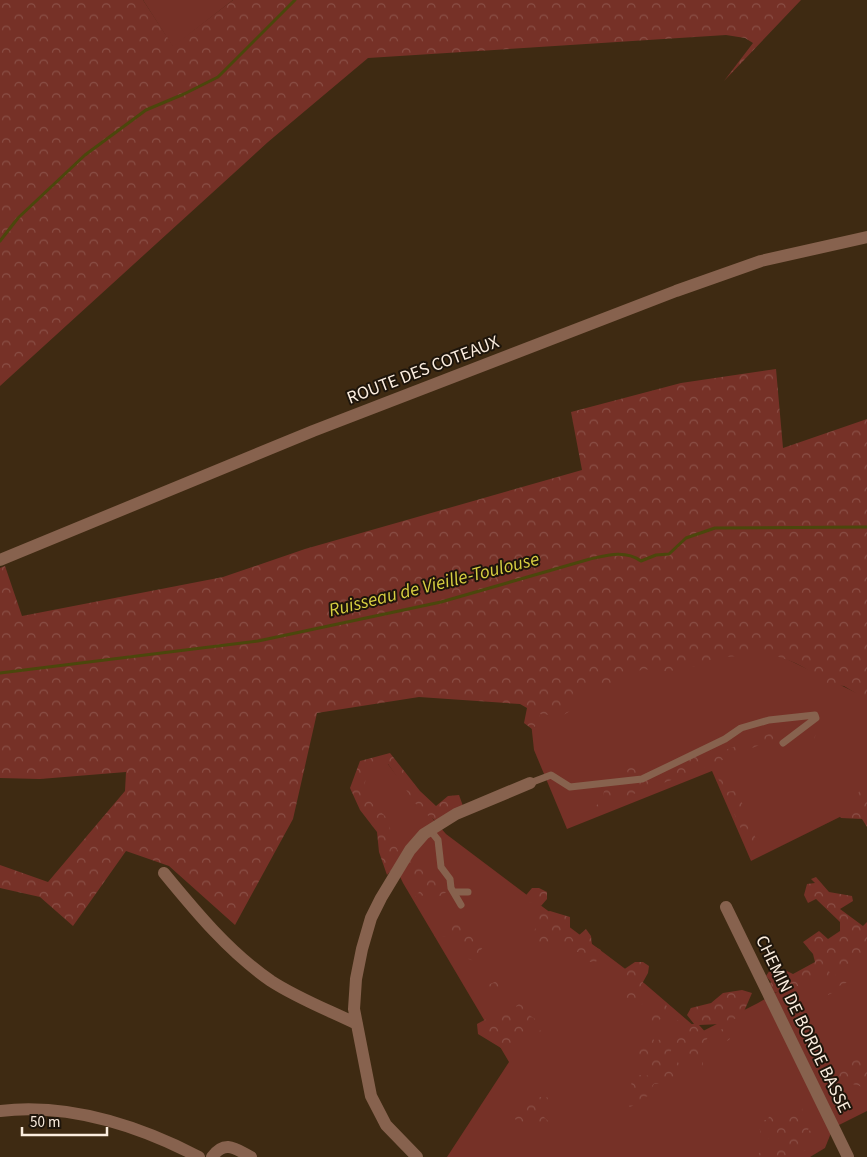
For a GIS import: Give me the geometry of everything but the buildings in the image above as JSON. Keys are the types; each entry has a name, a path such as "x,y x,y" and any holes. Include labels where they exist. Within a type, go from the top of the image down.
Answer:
{"street":[{"name":"ROUTE DES COTEAUX","path":"0,560 295,439 701,281 760,261 867,238"},
{"path":"417,1157 386,1124 371,1096 356,1024 354,1009 356,979 372,918 381,898 410,850 430,830 456,814 530,783"},
{"path":"164,873 208,926 250,965 272,982 356,1024"},
{"name":"CHEMIN DE BORDE BASSE","path":"726,907 848,1157"},
{"path":"0,1111 37,1108 81,1115 158,1137 199,1157"},
{"path":"212,1157 220,1148 226,1146 251,1157"}],"lane":[{"path":"530,783 552,775 570,787 642,778 725,739 741,728 769,720 815,715 816,718 783,742"},
{"path":"430,830 438,840 441,867 450,878 454,892 461,905"},
{"path":"454,892 468,892"}],"green space":[{"path":"0,0 143,0 173,46 233,0 801,0 724,81 753,43 745,38 726,35 368,58 268,142 0,386"},
{"path":"143,0 233,0 173,47"},
{"path":"776,369 783,448 867,419 867,700 844,686 823,684 809,670 791,661 752,649 748,654 717,658 700,666 669,671 641,670 619,678 615,688 603,690 592,683 572,697 570,711 562,716 539,714 540,722 532,729 524,723 527,708 520,704 419,697 317,713 293,819 235,925 169,866 126,851 73,926 40,897 0,888 0,865 48,882 125,791 126,772 40,779 0,778 0,568 5,566 22,616 223,577 305,549 582,470 571,412 681,383"},
{"path":"760,646 867,698 867,815 858,808 751,861 712,771 567,829 534,750 529,704 610,671"},
{"path":"788,727 792,730 782,736 720,761 731,783 724,784 727,792 737,790 756,839 748,844 712,765 590,810 602,801 604,791 615,785 626,784 625,777 628,772 623,769 633,762 645,766 650,774 707,751 709,756"},
{"path":"805,728 813,729 816,734 814,739 806,744 799,738 800,731"},
{"path":"390,753 420,791 436,806 448,796 459,795 463,806 436,821 420,810 388,764 368,769 364,787 372,803 386,817 398,851 404,857 387,875 379,852 377,832 360,810 350,788 360,761"},
{"path":"384,759 446,834 644,983 701,1032 758,1003 867,939 867,1111 833,1128 825,1148 810,1157 447,1157 509,1062 403,883 358,790 364,766"},
{"path":"867,787 867,827 862,819 841,818 836,812 849,808 860,790"},
{"path":"421,854 431,877 439,878 451,884 448,891 440,896 431,894 415,897 424,886 417,883 411,876 399,877 409,856"},
{"path":"816,877 829,892 852,896 853,901 840,909 863,926 867,922 867,950 850,960 851,963 827,969 832,975 830,981 835,981 836,974 846,970 848,982 839,986 838,990 828,995 822,977 817,974 811,977 813,989 802,993 798,986 763,996 771,982 766,976 772,967 783,969 793,974 815,962 813,954 803,942 819,931 828,939 840,931 840,922 816,899 808,903 804,895 807,884 815,883 811,879"},
{"path":"532,888 539,888 547,892 547,899 541,906 534,902 525,904 522,900"},
{"path":"550,911 570,917 570,928 561,930 554,943 539,943 533,934 537,924 536,915"},
{"path":"449,919 456,921 461,927 474,923 477,934 486,942 474,961 460,956 465,951 457,939 434,936"},
{"path":"586,929 591,936 592,945 601,950 596,962 588,962 581,952 569,952 562,947 562,937 578,936"},
{"path":"635,962 643,962 649,966 648,973 638,991 644,991 646,997 643,1004 635,1005 632,1000 624,998 623,991 630,979 623,970"},
{"path":"502,979 507,979 510,983 490,996 485,986"},
{"path":"742,990 752,993 742,1016 721,1024 699,1025 709,1036 700,1049 702,1054 697,1059 703,1062 702,1070 690,1066 692,1060 690,1054 672,1048 668,1058 674,1056 683,1070 664,1083 654,1084 651,1089 657,1090 655,1102 651,1101 648,1096 630,1107 625,1103 623,1097 632,1090 631,1080 638,1075 655,1076 650,1062 644,1063 639,1054 637,1043 643,1035 649,1035 655,1041 671,1036 675,1030 674,1020 683,1020 685,1024 694,1024 687,1015 691,1008 711,1003 723,993"},
{"path":"665,1003 669,1010 668,1015 659,1020 661,1024 655,1028 647,1025 648,1019 654,1015 653,1006"},
{"path":"519,1004 526,1007 525,1012 535,1019 523,1033 545,1030 539,1035 524,1039 524,1046 516,1047 511,1054 478,1034 477,1024 490,1017 502,1018 502,1011 514,1015 519,1013 516,1006"},
{"path":"722,1029 728,1031 730,1039 723,1044 716,1045 713,1037 717,1031"},
{"path":"859,1059 863,1063 864,1071 867,1071 867,1088 849,1083 840,1083 831,1087 825,1084 827,1078 832,1075 836,1077 838,1071 848,1069 850,1062"},
{"path":"540,1097 547,1097 553,1105 546,1109 543,1116 550,1123 534,1128 512,1117 517,1111"},
{"path":"798,1104 802,1108 803,1115 812,1120 813,1124 807,1131 815,1130 817,1137 813,1140 811,1146 799,1153 789,1155 752,1157 763,1151 779,1151 777,1131 773,1131 769,1139 761,1136 759,1125 763,1120 767,1120 773,1111 787,1112 793,1105"}],"waterway":[{"path":"0,241 18,218 85,155 146,110 218,77 295,0"},
{"name":"Ruisseau de Vieille-Toulouse","path":"0,673 258,641 441,602 603,556 623,554 641,561 656,555 669,554 686,538 715,528 867,527"}]}
